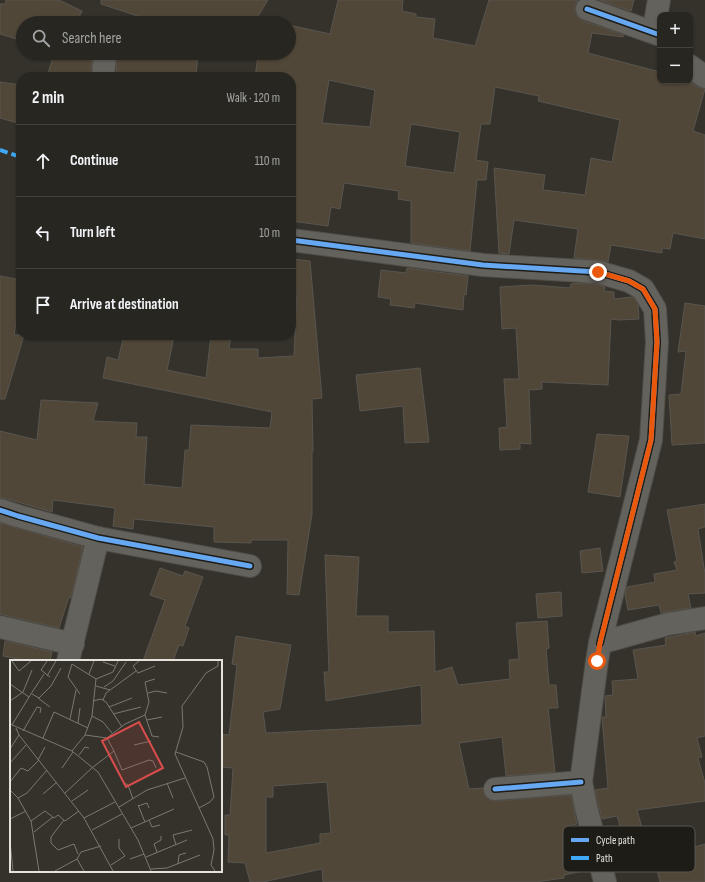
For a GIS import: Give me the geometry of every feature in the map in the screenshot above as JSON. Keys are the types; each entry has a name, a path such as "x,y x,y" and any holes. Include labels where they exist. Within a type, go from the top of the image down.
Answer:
{"street":[{"path":"657,21 656,17 659,0"},
{"path":"587,9 657,33"},
{"path":"103,72 104,60"},
{"path":"693,68 705,77"},
{"path":"296,241 483,265 598,272 629,281 643,289 655,309 657,342 651,440 600,643 581,782 591,826"},
{"path":"0,510 98,538 250,566"},
{"path":"0,627 71,653 98,538"},
{"path":"600,643 668,624 705,618"},
{"path":"495,789 581,782"},
{"path":"602,872 605,882"}],"building":[{"path":"6,0 59,0 82,11 80,16 16,16 16,39 0,34 0,4 5,4"},
{"path":"101,0 268,0 258,16 138,16 101,4"},
{"path":"338,0 403,0 402,11 416,14 416,17 435,19 433,38 475,46 489,0 578,0 575,5 575,11 578,17 583,21 624,35 623,37 592,33 588,53 657,71 657,84 693,84 705,89 693,131 705,135 705,239 673,233 670,249 662,248 662,253 611,245 608,262 574,258 578,229 514,220 509,254 499,253 494,168 545,175 543,190 585,195 591,158 612,162 620,120 538,101 539,96 495,87 490,124 481,124 476,160 488,162 486,180 477,180 470,251 411,243 411,201 398,199 399,191 344,183 340,209 331,207 328,226 296,222 296,72 256,72 257,60 296,60 296,27 330,34","holes":["329,80 375,90 370,127 322,123","411,124 460,132 454,173 405,166"]},
{"path":"599,0 634,0 631,11"},
{"path":"52,60 92,60 91,72 48,72"},
{"path":"117,60 197,60 196,72 116,72"},
{"path":"0,82 16,84 16,123 0,118"},
{"path":"296,260 310,261 322,398 312,399 312,514 299,595 287,594 288,540 251,540 251,543 214,542 214,527 134,519 133,529 113,526 115,508 53,500 52,512 0,498 0,431 37,440 41,400 98,403 93,421 137,423 136,437 147,437 144,484 182,488 185,450 189,450 191,425 270,428 272,412 103,378 107,357 118,360 123,340 173,340 167,370 206,378 210,340 230,340 229,349 258,349 258,358 294,356 295,340 296,340"},
{"path":"407,268 468,276 466,295 464,294 463,310 415,303 414,308 390,305 391,299 378,297 381,270 406,273"},
{"path":"0,276 16,279 16,323 14,335 16,335 16,340 23,340 5,399 0,399"},
{"path":"571,284 596,284 605,287 604,291 614,292 614,299 632,297 638,304 639,319 611,319 608,385 542,382 542,389 529,390 531,444 520,443 520,449 500,450 499,428 507,427 504,379 519,379 516,328 502,329 500,287 533,285 570,288"},
{"path":"685,303 705,306 705,443 672,445 669,395 681,394 686,351 678,352"},
{"path":"420,368 429,442 405,443 403,406 360,411 356,375"},
{"path":"597,434 629,436 620,497 588,492"},
{"path":"705,504 705,527 698,529 705,574 705,593 688,594 691,608 661,613 659,605 628,610 625,594 627,587 655,582 654,574 677,570 674,562 677,561 667,510"},
{"path":"0,523 83,547 71,598 69,597 59,628 0,614"},
{"path":"600,548 603,571 582,573 580,551"},
{"path":"325,555 359,557 356,616 388,616 388,632 434,631 435,672 452,667 458,685 510,679 509,660 519,659 516,623 547,621 549,648 546,649 549,685 556,685 558,708 548,708 555,772 506,776 502,737 459,743 469,789 483,788 485,796 490,800 496,801 571,795 577,824 563,826 563,872 578,872 564,875 564,878 536,882 323,882 322,869 263,882 250,882 245,863 228,862 229,835 225,835 225,815 230,815 233,768 222,767 222,734 229,735 237,665 232,664 236,636 291,645 280,709 263,712 266,733 422,725 421,685 326,701 324,672 329,672","holes":["327,782 331,833 320,834 320,843 266,853 266,797 273,797 273,786"]},
{"path":"160,568 183,576 185,571 203,577 185,626 189,628 183,646 179,645 173,660 143,660 165,600 150,595"},
{"path":"561,592 562,616 538,618 536,594"},
{"path":"695,632 696,636 705,633 705,736 697,738 702,757 698,758 705,783 705,801 637,810 642,826 620,826 617,816 602,819 595,790 608,788 602,717 606,717 605,696 613,695 612,681 638,679 633,650 666,645 665,638"},
{"path":"5,641 52,652 50,660 23,660 3,656"},
{"path":"705,844 705,882 660,882 658,872 695,872 695,847"}],"marked path":[{"path":"0,150 16,155"}],"cycle path":[{"path":"587,9 657,34"},
{"path":"296,241 483,265 598,272 629,281 643,289 655,309 657,342 651,440 600,643"},
{"path":"0,510 98,538 250,566"},
{"path":"495,789 581,782"}],"route":[{"path":"597,661 600,643 651,440 657,342 655,309 643,289 629,281 598,272"}]}
